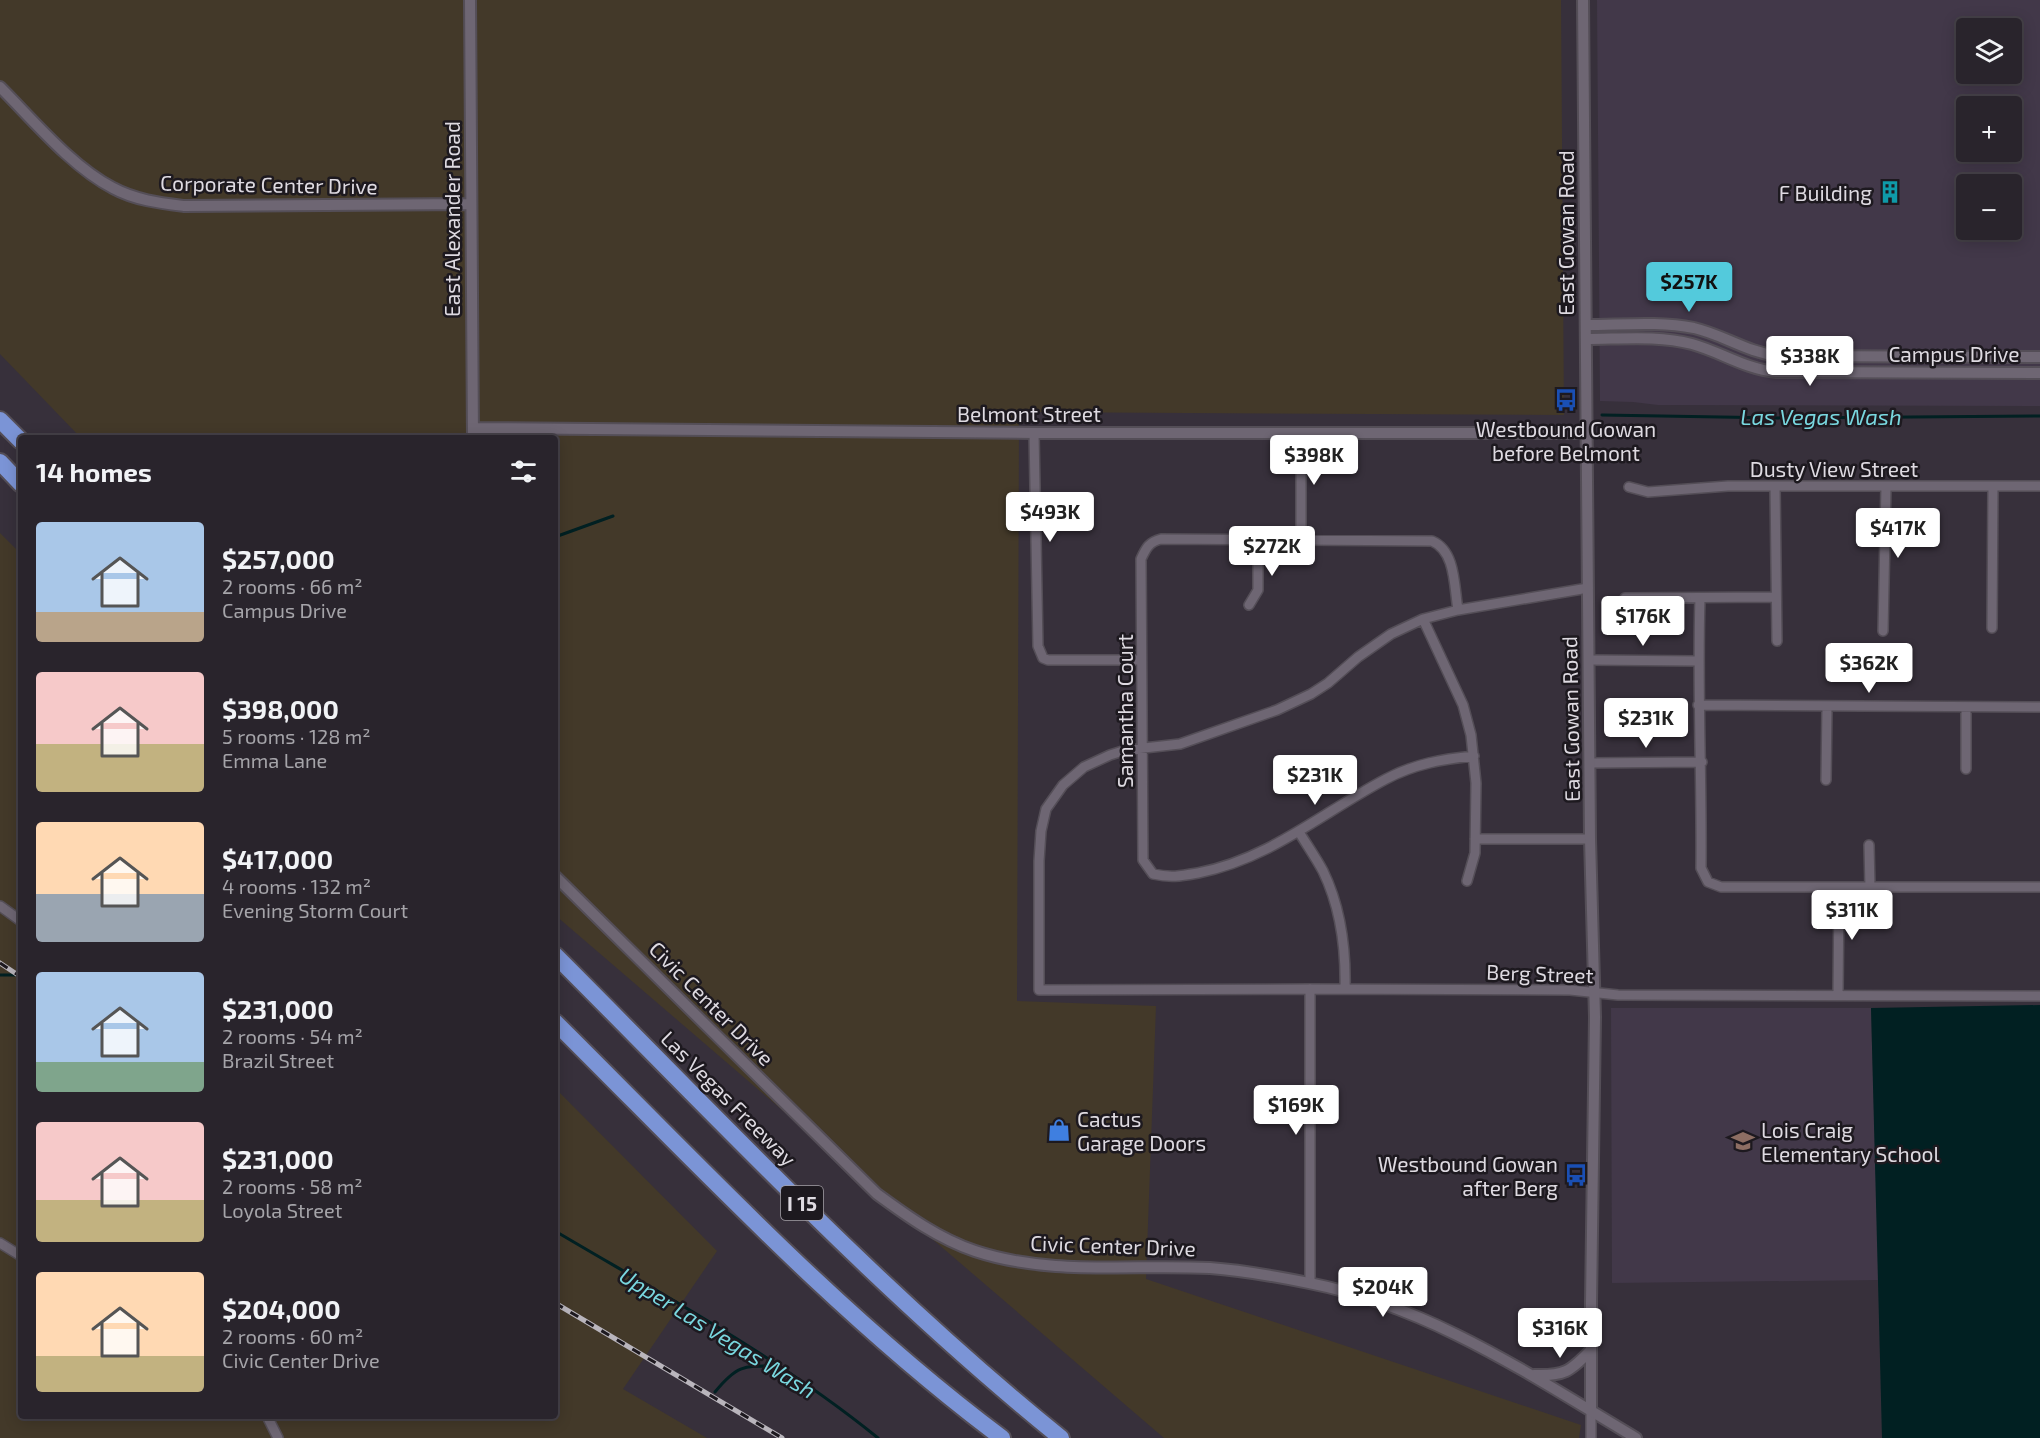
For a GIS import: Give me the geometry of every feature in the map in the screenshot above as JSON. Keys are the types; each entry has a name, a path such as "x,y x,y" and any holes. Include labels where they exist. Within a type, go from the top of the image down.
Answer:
{"highway":[{"path":"0,420 18,438"},
{"path":"0,462 18,481"},
{"path":"0,478 18,494"},
{"name":"Las Vegas Freeway","path":"558,958 879,1280 974,1366 1061,1438"},
{"name":"I 15","path":"558,1025 802,1267 903,1358 1002,1438"}],"street":[{"name":"East Alexander Road","path":"470,0 473,433"},
{"name":"East Gowan Road","path":"1583,0 1590,839 1594,992 1591,1438"},
{"name":"Corporate Center Drive","path":"0,87 82,168 114,189 152,202 184,206 471,204"},
{"name":"Campus Drive","path":"1586,325 1684,326 1712,334 1745,348 1778,356 2040,357"},
{"name":"Campus Drive","path":"1586,339 1681,341 1743,365 1776,372 2040,373"},
{"path":"1932,357 1932,373"},
{"name":"Belmont Street","path":"473,433 1586,433"},
{"path":"1034,433 1038,646 1043,658 1048,660 1141,660"},
{"path":"1300,434 1301,539"},
{"name":"Dusty View Street","path":"1629,487 1648,492 1728,486 2040,486"},
{"path":"1775,486 1777,641"},
{"path":"1883,631 1886,486"},
{"path":"1992,628 1993,486"},
{"name":"Samantha Court","path":"1258,539 1161,539 1148,546 1141,559 1143,860 1153,874 1169,878 1224,868 1299,832"},
{"path":"1249,605 1258,590 1258,539 1432,540 1441,544 1449,557 1458,610"},
{"path":"1142,750 1180,744 1277,710 1311,694 1391,634 1423,619 1458,610 1588,588"},
{"path":"1626,598 1776,597"},
{"path":"1700,598 1698,705 1702,762 1701,868 1708,882 1720,887 2040,887"},
{"path":"1423,619 1463,705 1472,735 1476,783 1475,853 1467,881"},
{"path":"1589,660 1698,662"},
{"path":"1698,705 2040,707"},
{"path":"1826,780 1827,707"},
{"path":"1966,708 1966,769"},
{"name":"Berg Street","path":"1142,750 1126,750 1110,754 1084,767 1062,785 1046,809 1041,831 1039,990 1570,990 1618,994 2040,996"},
{"path":"1346,989 1346,963 1339,915 1323,871 1299,832 1396,774 1416,765 1474,756"},
{"path":"1590,763 1702,762"},
{"path":"1475,839 1590,839"},
{"path":"1869,845 1870,888"},
{"name":"Civic Center Drive","path":"558,879 877,1194 918,1224 974,1251 1038,1265 1212,1268 1310,1283 1382,1303 1450,1330 1532,1375 1636,1438"},
{"path":"1838,995 1839,888"},
{"path":"0,906 18,919"},
{"path":"1310,989 1310,1283"},
{"path":"0,1243 18,1254"},
{"path":"1532,1375 1558,1375 1568,1371 1591,1350"},
{"path":"268,1419 278,1438"}],"shaded area":[{"path":"0,0 1561,0 1564,415 1019,412 1017,1001 1156,1006 1146,1279 1581,1425 1579,1438 1164,1438 558,918 558,435 78,435 0,354"},
{"path":"1597,0 2040,0 2040,406 1658,405 1600,401"},
{"path":"0,533 18,551 18,1419 558,1419 558,1091 717,1251 623,1389 707,1438 0,1438"},
{"path":"2040,1005 2040,1438 1882,1438 1871,1008"},
{"name":"Lois Craig Elementary School","path":"1611,1008 1871,1008 1879,1280 1612,1283"}],"waterway":[{"name":"Las Vegas Wash","path":"1602,415 1787,418 2040,416"},
{"name":"Las Vegas Wash","path":"558,536 613,516"},
{"name":"Upper Las Vegas Wash","path":"0,975 18,975"},
{"name":"Upper Las Vegas Wash","path":"558,1233 761,1354 878,1438"},
{"path":"715,1392 730,1376 742,1368 778,1366"}],"railway":[{"path":"0,963 18,975"},
{"path":"558,1305 782,1438"}],"place":[{"name":"F Building","path":"1890,192"},
{"name":"Westbound Gowan before Belmont","path":"1566,400"},
{"name":"Cactus Garage Doors","path":"1059,1130"},
{"name":"Lois Craig Elementary School","path":"1743,1141"},
{"name":"Westbound Gowan after Berg","path":"1576,1175"}]}
